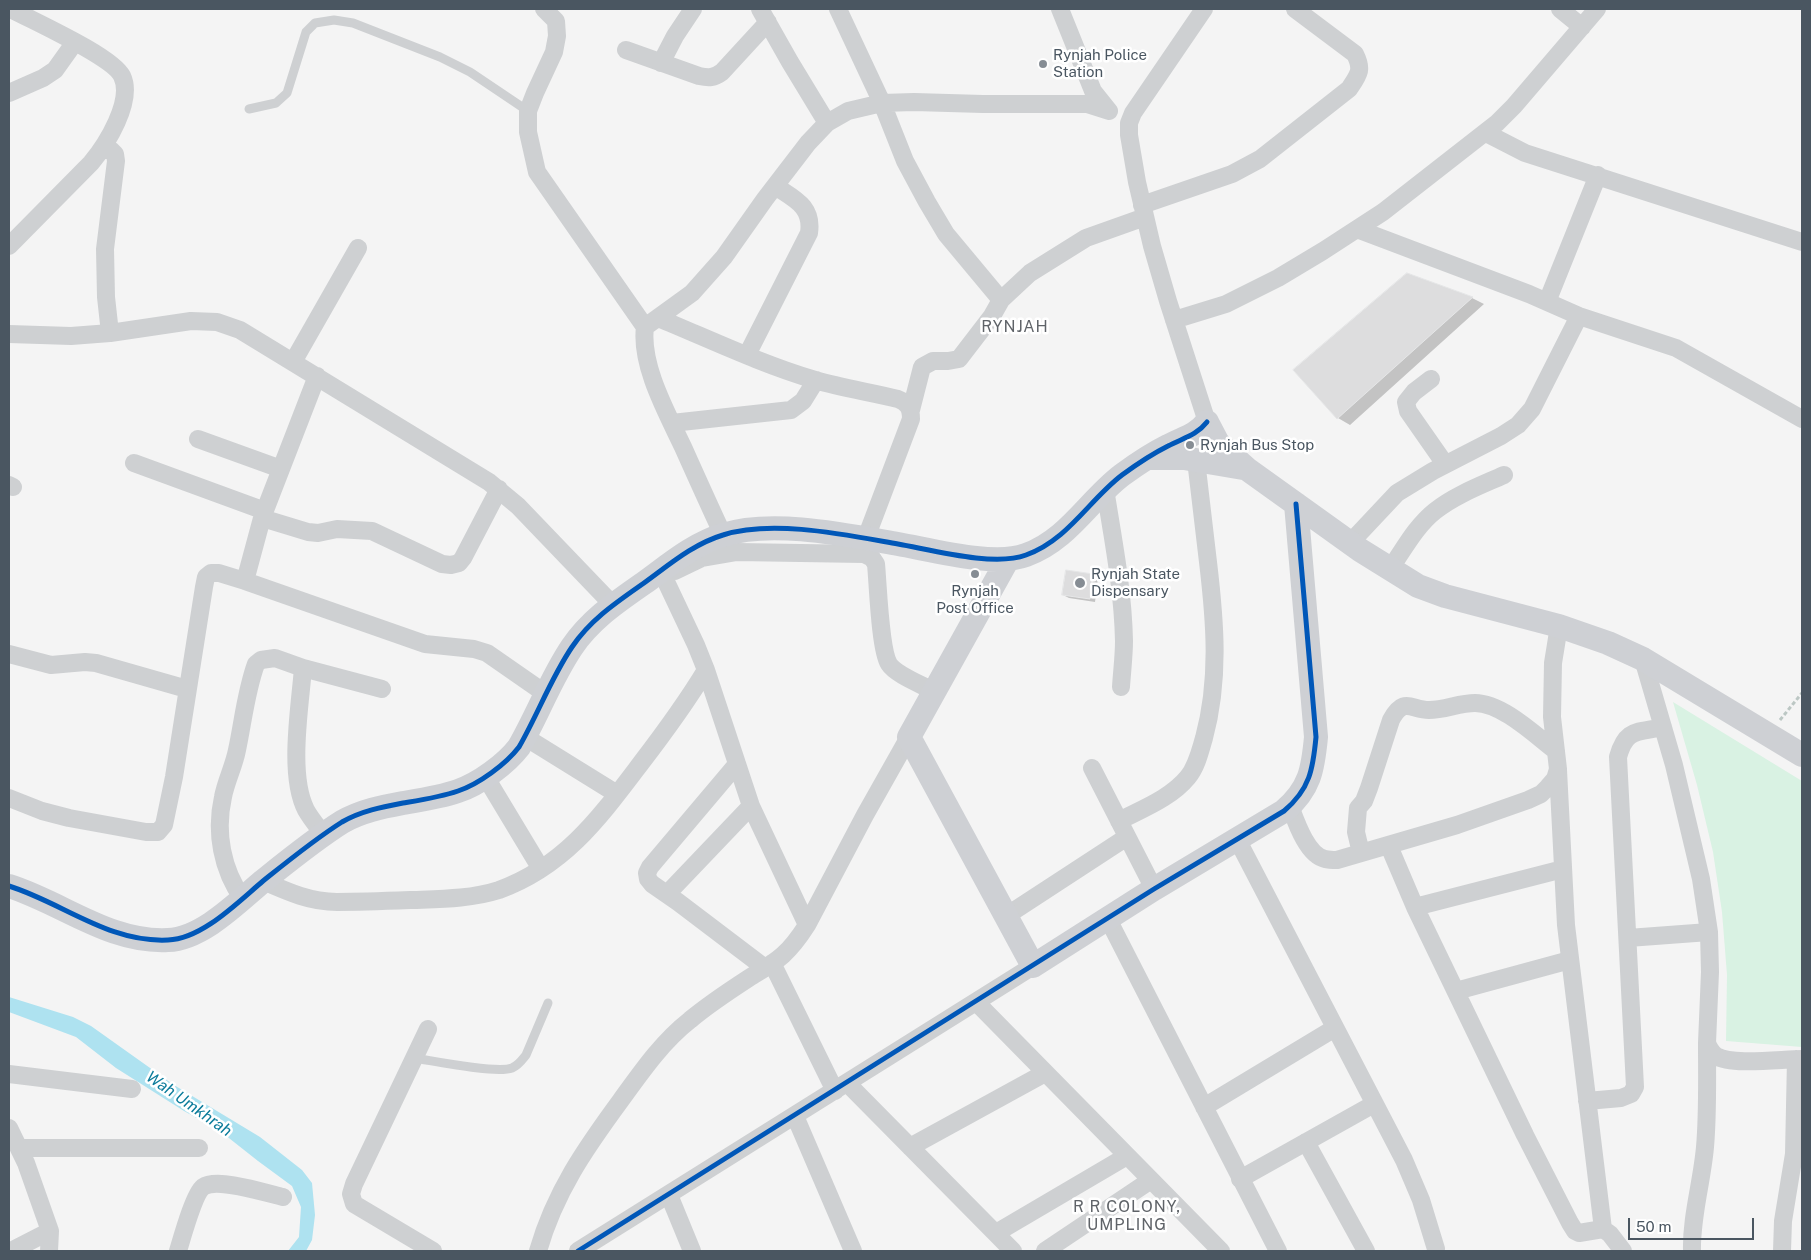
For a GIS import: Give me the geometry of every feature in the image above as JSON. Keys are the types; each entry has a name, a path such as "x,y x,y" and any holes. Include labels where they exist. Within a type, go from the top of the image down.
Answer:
{"street":[{"path":"9,246 91,163 101,150 111,134 122,105 125,90 122,76 113,65 75,42 11,9"},
{"path":"544,9 548,10 556,21 557,36 554,52 528,111 528,132 537,172 551,194 651,322 816,380 898,399 906,402 911,410"},
{"path":"661,63 675,36 694,9"},
{"path":"838,9 882,103 905,162 946,234 1002,300"},
{"path":"1060,9 1093,91 1109,111"},
{"path":"1204,9 1142,98 1130,119 1128,135 1144,211 1174,320 1207,422 1218,443 1247,469 1350,543 1418,586 1445,596 1559,626 1608,643 1643,659 1802,755"},
{"path":"866,538 911,419 911,410 922,367 933,362 959,359 1002,300 1030,273 1070,247 1144,211 1232,174 1253,163 1349,89 1359,70 1360,64 1355,54 1295,9"},
{"path":"1560,9 1582,27"},
{"path":"1174,320 1226,304 1278,278 1383,212 1486,133 1514,106 1597,9"},
{"path":"626,50 707,78 714,77 722,72 764,15 827,123"},
{"path":"9,93 44,78 55,70 75,42"},
{"path":"723,535 652,376 643,338 651,322 692,293 724,257 808,143 827,123 848,111 882,103 914,102 1087,104 1130,119"},
{"path":"1486,133 1525,152 1802,242"},
{"path":"101,150 111,150 115,154 116,161 105,249 105,289 110,333"},
{"path":"1547,302 1598,175"},
{"path":"747,355 810,233 811,223 809,215 801,204 775,186"},
{"path":"1357,229 1580,316 1676,348 1802,419"},
{"path":"293,362 358,248"},
{"path":"1350,543 1396,493 1518,425 1532,409 1580,316"},
{"path":"9,334 71,336 110,333 191,321 217,322 240,330 499,489 518,506 613,605"},
{"path":"245,581 263,514 317,376"},
{"path":"1431,379 1414,392 1406,402 1408,411 1446,464"},
{"path":"672,423 791,410 803,401 816,380"},
{"path":"9,886 108,931 143,939 158,940 170,940 194,933 243,899 263,881 343,822 364,812 459,791 486,776 513,754 525,737 572,647 590,624 613,605 663,574 691,550 723,535 752,529 770,528 866,538 953,554 1008,559 1026,555 1051,543 1067,530 1105,489 1146,458 1170,445 1193,436 1207,422"},
{"path":"198,439 281,468"},
{"path":"1146,458 1161,457 1196,460 1247,469"},
{"path":"1006,916 1178,788 1190,775 1199,755 1211,705 1216,643 1196,460"},
{"path":"134,463 308,532 318,533 337,528 372,531 442,564 451,565 459,563 463,558 499,489"},
{"path":"1390,569 1412,536 1436,510 1458,496 1504,474"},
{"path":"1105,489 1119,580 1124,641 1122,687"},
{"path":"578,1251 1297,800 1312,772 1316,737 1296,504"},
{"path":"663,574 702,558 737,552 864,554 872,558 876,564 883,644 889,664 898,672 935,692"},
{"path":"538,1251 545,1226 566,1180 588,1146 653,1056 689,1020 768,965 795,942 807,925 865,815 1008,559"},
{"path":"9,798 42,811 69,818 146,832 158,832 164,825 206,577 211,573 219,573 245,581 425,644 474,649 488,653 546,694"},
{"path":"663,574 706,670 752,806 807,925"},
{"path":"1559,626 1553,662 1552,717 1558,769 1563,869 1570,960 1603,1229"},
{"path":"9,654 51,665 96,663 188,689"},
{"path":"243,899 233,885 227,869 222,849 220,815 222,798 237,750 256,664 268,658 274,658 303,668 382,689"},
{"path":"1643,659 1686,813 1701,879 1709,932 1710,972 1705,1148 1691,1236 1692,1251"},
{"path":"303,668 297,783 305,808 324,835"},
{"path":"263,881 303,898 319,902 446,899 498,890 524,879 571,848 617,794 680,711 706,670"},
{"path":"1361,853 1356,832 1358,808 1366,794 1396,710 1404,706 1415,706 1425,710 1438,710 1474,703 1489,705 1508,716 1556,751"},
{"path":"1587,1101 1621,1098 1631,1094 1635,1087 1618,757 1622,742 1629,735 1663,727"},
{"path":"525,737 617,794"},
{"path":"909,737 1033,966"},
{"path":"737,764 650,867 647,873 648,879 652,884 768,965 841,1087 910,1147 1013,1251"},
{"path":"1092,768 1154,890"},
{"path":"1290,806 1310,848 1326,860 1337,860 1458,825 1528,800 1541,794 1548,787 1555,779 1558,769"},
{"path":"486,776 541,869"},
{"path":"667,894 752,806"},
{"path":"1237,839 1414,1183 1436,1249"},
{"path":"1389,846 1415,907 1525,1135 1570,1223 1575,1231 1579,1233 1603,1229 1610,1234 1623,1251"},
{"path":"1415,907 1563,869"},
{"path":"1108,919 1278,1251"},
{"path":"1628,938 1709,932"},
{"path":"1456,991 1570,960"},
{"path":"976,1002 1221,1251"},
{"path":"1204,1107 1335,1028"},
{"path":"428,1029 354,1184 352,1194 354,1204 432,1251"},
{"path":"1707,1043 1711,1052 1723,1059 1744,1061 1799,1059 1794,1154 1794,1200 1782,1251"},
{"path":"910,1147 1045,1073"},
{"path":"9,1074 132,1088"},
{"path":"1240,1179 1374,1104"},
{"path":"795,1116 853,1251"},
{"path":"9,1128 26,1162 50,1231 49,1251"},
{"path":"1306,1142 1366,1251"},
{"path":"19,1148 199,1148"},
{"path":"996,1234 1127,1156"},
{"path":"1046,1251 1151,1180"},
{"path":"178,1251 197,1195 204,1187 213,1184 225,1184 283,1197"},
{"path":"668,1195 692,1251"},
{"path":"11,1251 50,1231"}],"lane":[{"path":"249,109 276,103 287,93 306,32 315,23 334,20 353,23 440,57 470,72 528,111"},
{"path":"414,1058 494,1070 513,1068 521,1062 526,1054 548,1003"}],"path":[{"path":"1767,735 1802,693"}],"green space":[{"path":"1673,702 1802,781 1802,1047 1726,1041 1727,975 1722,912 1713,852 1697,785"}],"water":[{"name":"Wah Umkhrah","path":"9,997 73,1017 91,1026 174,1085 260,1137 302,1170 312,1183 315,1215 312,1240 306,1251 288,1251 299,1237 301,1207 292,1186 220,1131 184,1111 116,1068 76,1037 9,1012"}],"building":[{"path":"1407,273 1473,297 1337,419 1293,370"},
{"path":"1066,570 1093,574 1090,599 1062,595"}],"cycle path":[{"path":"9,886 29,893 106,929 126,935 146,939 168,940 194,933 219,918 292,858 342,822 372,810 438,797 458,791 475,784 492,773 519,747 564,659 587,628 624,597 702,544 723,535 742,530 786,528 833,533 980,558 1013,558 1026,555 1054,540 1122,475 1156,452 1194,434 1207,422"},
{"path":"578,1251 1154,889 1284,811 1293,803 1300,795 1309,778 1316,737 1296,504"}],"place":[{"name":"Rynjah Police Station","path":"1043,64"},
{"name":"Rynjah Bus Stop","path":"1190,445"},
{"name":"Rynjah Post Office","path":"975,574"},
{"name":"Rynjah State Dispensary","path":"1080,583"}],"district":[{"name":"RYNJAH","path":"1015,327"},
{"name":"R R COLONY, UMPLING","path":"1127,1216"}]}
